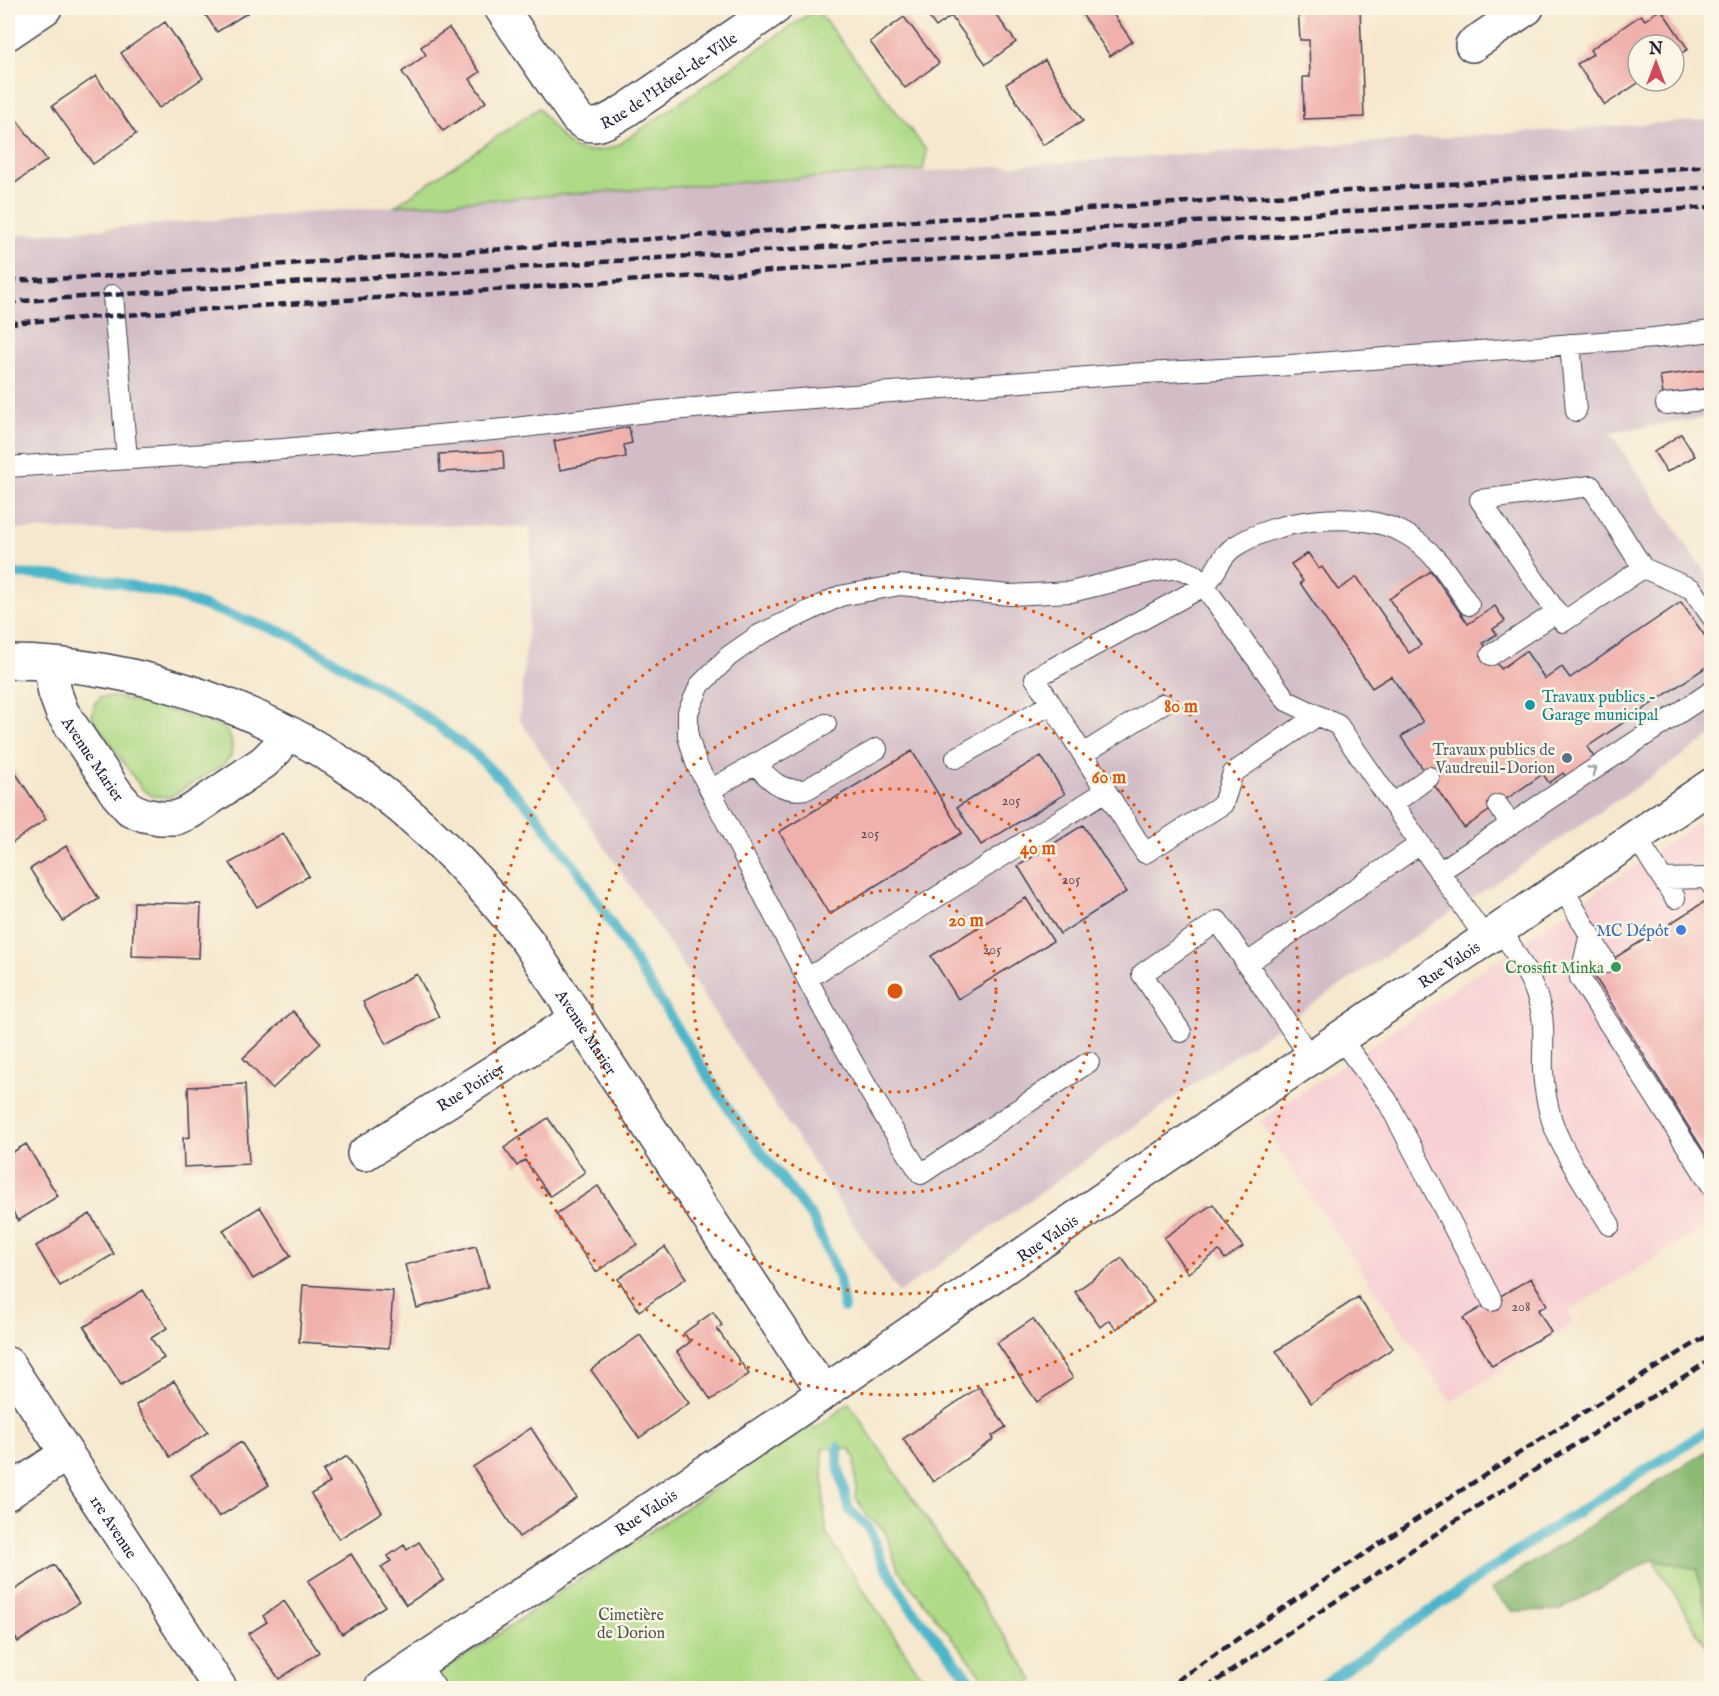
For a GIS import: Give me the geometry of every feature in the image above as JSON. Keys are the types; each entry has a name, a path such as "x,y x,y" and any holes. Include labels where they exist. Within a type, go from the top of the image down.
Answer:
{"street":[{"path":"8,33 45,8"},
{"name":"Rue de l'Hôtel-de-Ville","path":"501,8 569,109 583,124 590,126 603,124 612,119 775,8"},
{"path":"1472,45 1527,8"},
{"name":"Avenue Marier","path":"8,662 50,664 131,676 174,687 226,705 318,750 378,789 441,843 510,919 548,971 800,1358 825,1392"},
{"name":"Avenue Marier","path":"50,664 55,693 62,712 117,794 130,808 144,815 176,818 190,812 264,762 277,748 285,733"},
{"name":"Rue Valois","path":"381,1689 427,1676 825,1392 1112,1193 1712,785"},
{"name":"Rue Poirier","path":"364,1154 578,1018"},
{"name":"1re Avenue","path":"8,1364 220,1689"},
{"path":"8,1493 66,1454"}],"lane":[{"path":"113,295 127,459"},
{"path":"8,467 284,449 773,401 1127,374 1277,366 1712,332"},
{"path":"1570,344 1576,411"},
{"path":"1666,404 1712,399"},
{"path":"1643,568 1563,622 1480,500 1591,486 1643,568 1692,589 1712,617"},
{"path":"1317,716 1233,773 1223,804 1145,853 1035,678 1204,586 1212,578 1217,564 1233,548 1263,532 1298,523 1336,520 1370,521 1402,532 1442,564 1469,605"},
{"path":"1089,1062 921,1174 886,1121 808,978 696,763 688,736 688,712 700,685 729,656 759,635 840,596 900,585 1010,595 1071,592 1156,571 1178,568 1195,575 1287,701 1338,725 1439,872 1527,972 1536,992 1542,1016 1543,1070 1552,1122 1610,1225"},
{"path":"1491,655 1557,612"},
{"path":"1439,872 1712,691"},
{"path":"956,758 1051,704"},
{"path":"1083,754 1162,704"},
{"path":"710,790 826,724"},
{"path":"755,764 780,787 794,791 807,789 877,748"},
{"path":"1392,804 1429,777"},
{"path":"808,978 1106,791"},
{"path":"1498,805 1510,824"},
{"path":"1636,837 1674,898"},
{"path":"1246,964 1420,844"},
{"path":"1663,879 1707,878 1712,886"},
{"path":"1562,887 1606,963"},
{"path":"1180,1032 1142,974 1218,921 1311,1058"},
{"path":"1590,933 1580,978 1712,1186"},
{"path":"1340,1038 1387,1100 1492,1301"}],"shaded area":[{"path":"1711,120 1711,417 1610,432 1711,582 1711,736 1488,888 1222,1064 899,1293 519,719 531,593 531,527 360,523 131,531 8,529 8,236 395,206"},
{"path":"1711,814 1711,1224 1567,1312 1573,1323 1451,1402 1260,1121"}],"green space":[{"path":"816,9 927,151 923,170 395,206 539,108 555,130 571,146 590,151 618,145"},
{"path":"100,697 115,697 159,707 220,726 229,733 232,744 231,756 223,765 170,797 152,796 142,789 92,718 94,705"},
{"name":"Cimetière de Dorion","path":"849,1403 1034,1680 1022,1688 992,1688 898,1570 885,1531 868,1517 856,1498 855,1457 850,1449 822,1448 827,1535 929,1688 418,1688 811,1423 815,1429"},
{"path":"1711,1448 1711,1640 1697,1569 1653,1559 1560,1610 1512,1611 1491,1589"},
{"path":"1711,1480 1711,1654 1653,1559"}],"building":[{"path":"201,8 255,8 217,32"},
{"path":"922,8 991,8 1016,42 986,64 951,16 936,27"},
{"path":"1092,8 1109,8 1132,41 1110,56 1082,14"},
{"path":"1298,8 1360,8 1364,117 1304,119 1303,77 1310,77 1309,40 1300,40"},
{"path":"1661,9 1677,33 1626,33 1626,91 1605,105 1577,64 1593,54 1590,50 1641,15 1645,20"},
{"path":"904,17 939,63 905,88 870,42"},
{"path":"165,22 203,78 159,108 121,53"},
{"path":"449,28 480,72 470,79 486,102 443,131 402,72 426,55 421,47"},
{"path":"1045,60 1083,121 1043,145 1006,84"},
{"path":"96,76 136,134 93,164 52,106"},
{"path":"16,119 47,160 8,188 8,126"},
{"path":"1712,369 1712,388 1663,394 1660,376"},
{"path":"629,427 632,443 624,445 626,457 560,470 554,441"},
{"path":"1681,434 1695,456 1667,472 1654,452"},
{"path":"503,451 504,469 440,472 439,454"},
{"name":"Travaux publics - Garage municipal","path":"1308,553 1319,569 1322,567 1338,590 1357,577 1409,653 1421,645 1389,599 1431,571 1468,624 1495,606 1505,621 1493,629 1497,634 1483,643 1501,669 1526,651 1545,679 1562,667 1570,678 1681,602 1712,646 1712,663 1587,747 1594,757 1566,777 1563,773 1549,783 1543,774 1464,828 1401,737 1423,722 1391,676 1372,688 1300,583 1303,581 1291,564"},
{"path":"912,751 962,833 829,914 779,832"},
{"path":"1041,756 1065,794 981,845 957,807"},
{"path":"11,766 46,819 8,846 8,768"},
{"path":"1083,825 1126,892 1060,934 1018,866"},
{"path":"283,833 309,876 257,907 230,863"},
{"path":"66,846 99,899 63,921 30,869"},
{"path":"1026,898 1053,941 958,999 931,956"},
{"path":"1709,899 1712,902 1712,1151 1706,1155 1592,972"},
{"path":"134,902 201,904 199,958 132,956"},
{"path":"417,974 439,1017 386,1044 363,1002"},
{"path":"293,1011 321,1043 272,1089 243,1058"},
{"path":"245,1084 249,1164 184,1167 183,1138 190,1137 188,1087"},
{"path":"548,1118 585,1172 550,1196 525,1160 517,1166 504,1148"},
{"path":"26,1144 58,1196 18,1221 8,1202 8,1155"},
{"path":"598,1186 637,1244 596,1272 556,1214"},
{"path":"1213,1204 1243,1247 1225,1259 1219,1251 1188,1273 1164,1238"},
{"path":"260,1207 291,1256 253,1279 223,1230"},
{"path":"90,1214 114,1254 60,1286 36,1246"},
{"path":"476,1246 488,1287 417,1308 405,1265"},
{"path":"665,1247 686,1278 639,1311 618,1279"},
{"path":"1122,1258 1154,1302 1116,1329 1109,1320 1100,1327 1075,1292"},
{"path":"1531,1278 1547,1305 1538,1310 1551,1332 1492,1366 1463,1318"},
{"path":"303,1285 393,1291 389,1348 299,1342"},
{"path":"143,1290 167,1328 151,1338 164,1358 121,1385 84,1327"},
{"path":"1358,1297 1393,1348 1311,1403 1276,1351"},
{"path":"713,1312 722,1325 717,1329 749,1374 711,1400 677,1352 690,1342 684,1333"},
{"path":"1033,1319 1073,1378 1037,1402 997,1343"},
{"path":"640,1335 689,1403 639,1438 591,1370"},
{"path":"174,1381 208,1432 170,1457 136,1405"},
{"path":"979,1387 1006,1427 992,1436 994,1439 933,1482 903,1439"},
{"path":"531,1428 577,1498 519,1537 473,1467"},
{"path":"241,1442 269,1485 219,1517 191,1475"},
{"path":"347,1456 382,1512 339,1539 311,1494 330,1483 323,1471"},
{"path":"419,1542 444,1580 406,1605 381,1567 391,1561 388,1556 404,1545 407,1550"},
{"path":"351,1554 385,1606 342,1634 308,1581"},
{"path":"54,1565 79,1603 18,1642 8,1626 8,1594"},
{"path":"284,1601 319,1652 279,1679 248,1634 267,1622 263,1616"}],"waterway":[{"path":"8,574 106,580 172,595 288,634 404,701 473,752 534,812 578,871 730,1111 813,1219 838,1275 844,1308"},
{"path":"1317,1688 1538,1537 1712,1427"},
{"path":"838,1447 838,1466 849,1510 869,1528 882,1561 910,1607 977,1688"}],"railway":[{"path":"8,281 112,276 1712,166"},
{"path":"8,302 1712,187"},
{"path":"8,323 1712,207"},
{"path":"1166,1688 1436,1507 1712,1333"},
{"path":"1206,1688 1479,1505 1712,1359"}],"place":[{"name":"Travaux publics - Garage municipal","path":"1530,705"},
{"name":"Travaux publics de Vaudreuil-Dorion","path":"1567,758"},
{"name":"MC Dépôt","path":"1681,930"},
{"name":"Crossfit Minka","path":"1616,967"}]}
